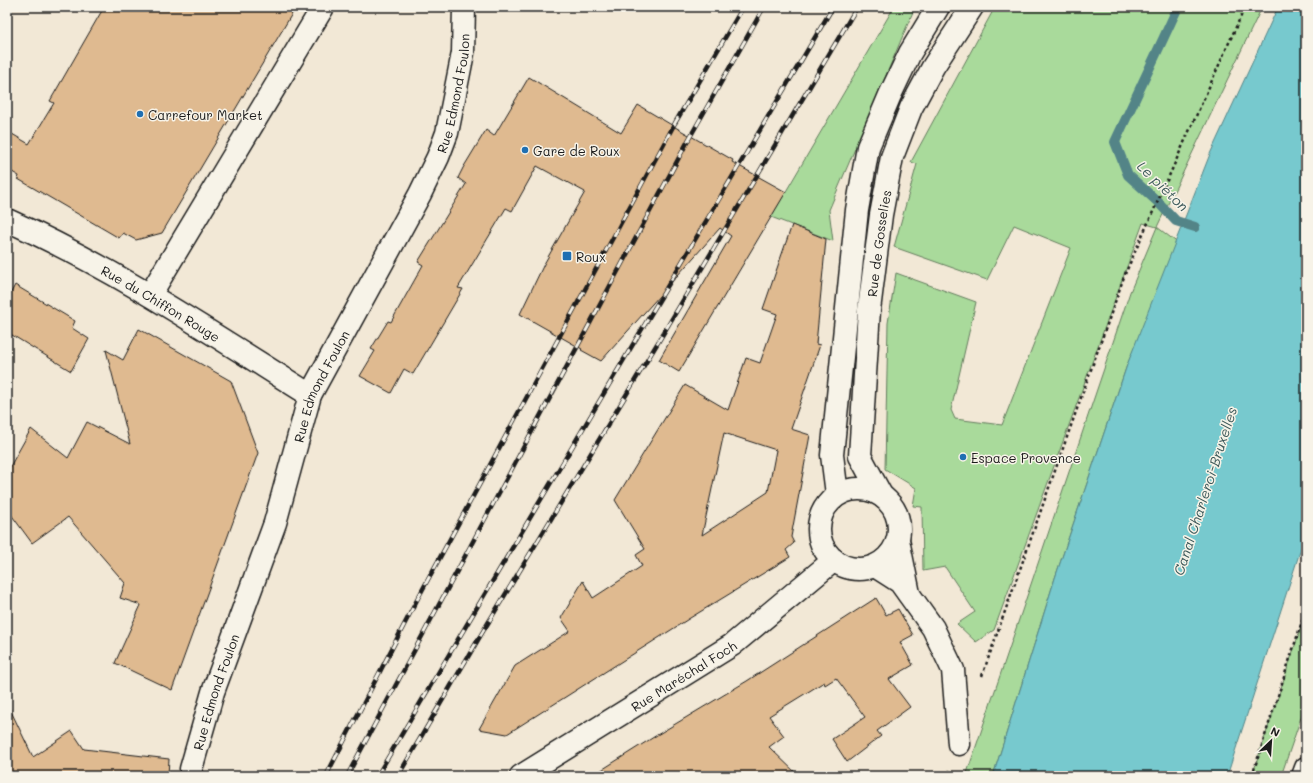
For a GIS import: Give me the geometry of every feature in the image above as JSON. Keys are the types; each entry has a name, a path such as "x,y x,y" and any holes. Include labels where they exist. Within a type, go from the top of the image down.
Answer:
{"street":[{"path":"150,295 323,7"},
{"name":"Rue Edmond Foulon","path":"191,776 191,769 213,692 275,523 310,395 420,194 438,157 447,133 463,53 464,7"},
{"name":"Rue de Gosselies","path":"837,494 832,455 857,210 868,147 910,53 938,7"},
{"name":"Rue de Gosselies","path":"881,495 860,456 869,310 881,215 892,157 911,108 933,67 972,7"},
{"name":"Rue du Chiffon Rouge","path":"7,220 37,234 150,295 310,395"},
{"path":"898,540 893,551 885,560 875,566 864,569 844,566 834,560 825,551 820,540 818,526 821,514 828,503 837,494 859,488 870,490 881,495 890,503 897,514 899,527 898,540 909,594"},
{"name":"Rue Maréchal Foch","path":"521,776 732,645 834,560"},
{"path":"875,566 900,582 933,628 953,670 959,744"},
{"path":"1303,776 1306,768"}],"path":[{"path":"982,678 1125,274 1245,7"},
{"path":"1252,776 1306,609"},
{"path":"948,776 959,744"}],"green space":[{"path":"894,7 915,7 829,210 833,241 771,217"},
{"path":"995,7 1262,7 1157,227 1143,223 994,630 976,642 957,624 975,612 945,567 923,571 922,507 913,506 916,488 885,469 888,323 896,273 976,302 951,410 955,419 1002,425 1071,248 1014,225 987,280 894,247 917,164 911,162"},
{"path":"1157,227 1179,244 1127,365 1055,578 993,776 966,776 1130,292"},
{"path":"1306,612 1306,703 1281,776 1252,776"}],"water":[{"name":"Canal Charleroi-Bruxelles","path":"1278,7 1306,7 1306,533 1227,776 993,776 1055,578 1127,365 1210,154"}],"building":[{"name":"Carrefour Market","path":"104,7 296,7 162,233 136,240 123,233 119,238 18,179 19,176 7,169 7,131 29,144 54,103 50,101"},
{"path":"529,77 621,133 638,105 733,160 732,162 786,192 679,372 659,360 731,236 720,228 601,361 520,314 544,264 585,192 537,166 512,211 506,208 458,288 463,289 413,374 404,369 391,393 360,376 375,351 371,349 388,321 391,322 423,265 418,262 466,184 458,178 463,168 486,130 494,136"},
{"path":"792,225 826,239 816,344 820,345 791,429 810,435 791,537 794,543 786,550 790,557 690,618 507,734 479,729 515,666 570,631 561,618 583,581 593,598 642,566 636,555 645,549 615,500 685,385 728,410 746,358 760,363 777,314 763,309","holes":["724,433 776,450 768,492 702,535"]},
{"path":"15,285 75,321 72,328 89,339 71,371 7,332 7,300"},
{"path":"139,329 231,381 258,453 172,690 115,663 141,605 120,598 125,583 68,517 32,543 7,509 7,472 31,429 68,458 87,422 130,444 106,350 123,360"},
{"path":"876,598 886,615 898,609 913,635 900,642 913,665 889,679 910,707 877,731 881,736 847,762 832,739 865,717 836,678 825,685 824,682 769,716 784,736 769,747 799,776 592,776 747,681"},
{"path":"7,703 33,757 72,731 84,749 169,759 168,776 7,776"}],"waterway":[{"name":"Le piéton","path":"1178,7 1115,142 1128,175 1158,202 1176,221 1195,227"}],"railway":[{"path":"326,776 418,598 675,123 743,7"},
{"path":"347,776 690,137 764,7"},
{"path":"377,776 833,7"},
{"path":"398,776 857,7"}],"place":[{"name":"Carrefour Market","path":"140,114"},
{"name":"Gare de Roux","path":"525,150"},
{"name":"Roux","path":"567,256"},
{"name":"Espace Provence","path":"963,457"}]}
